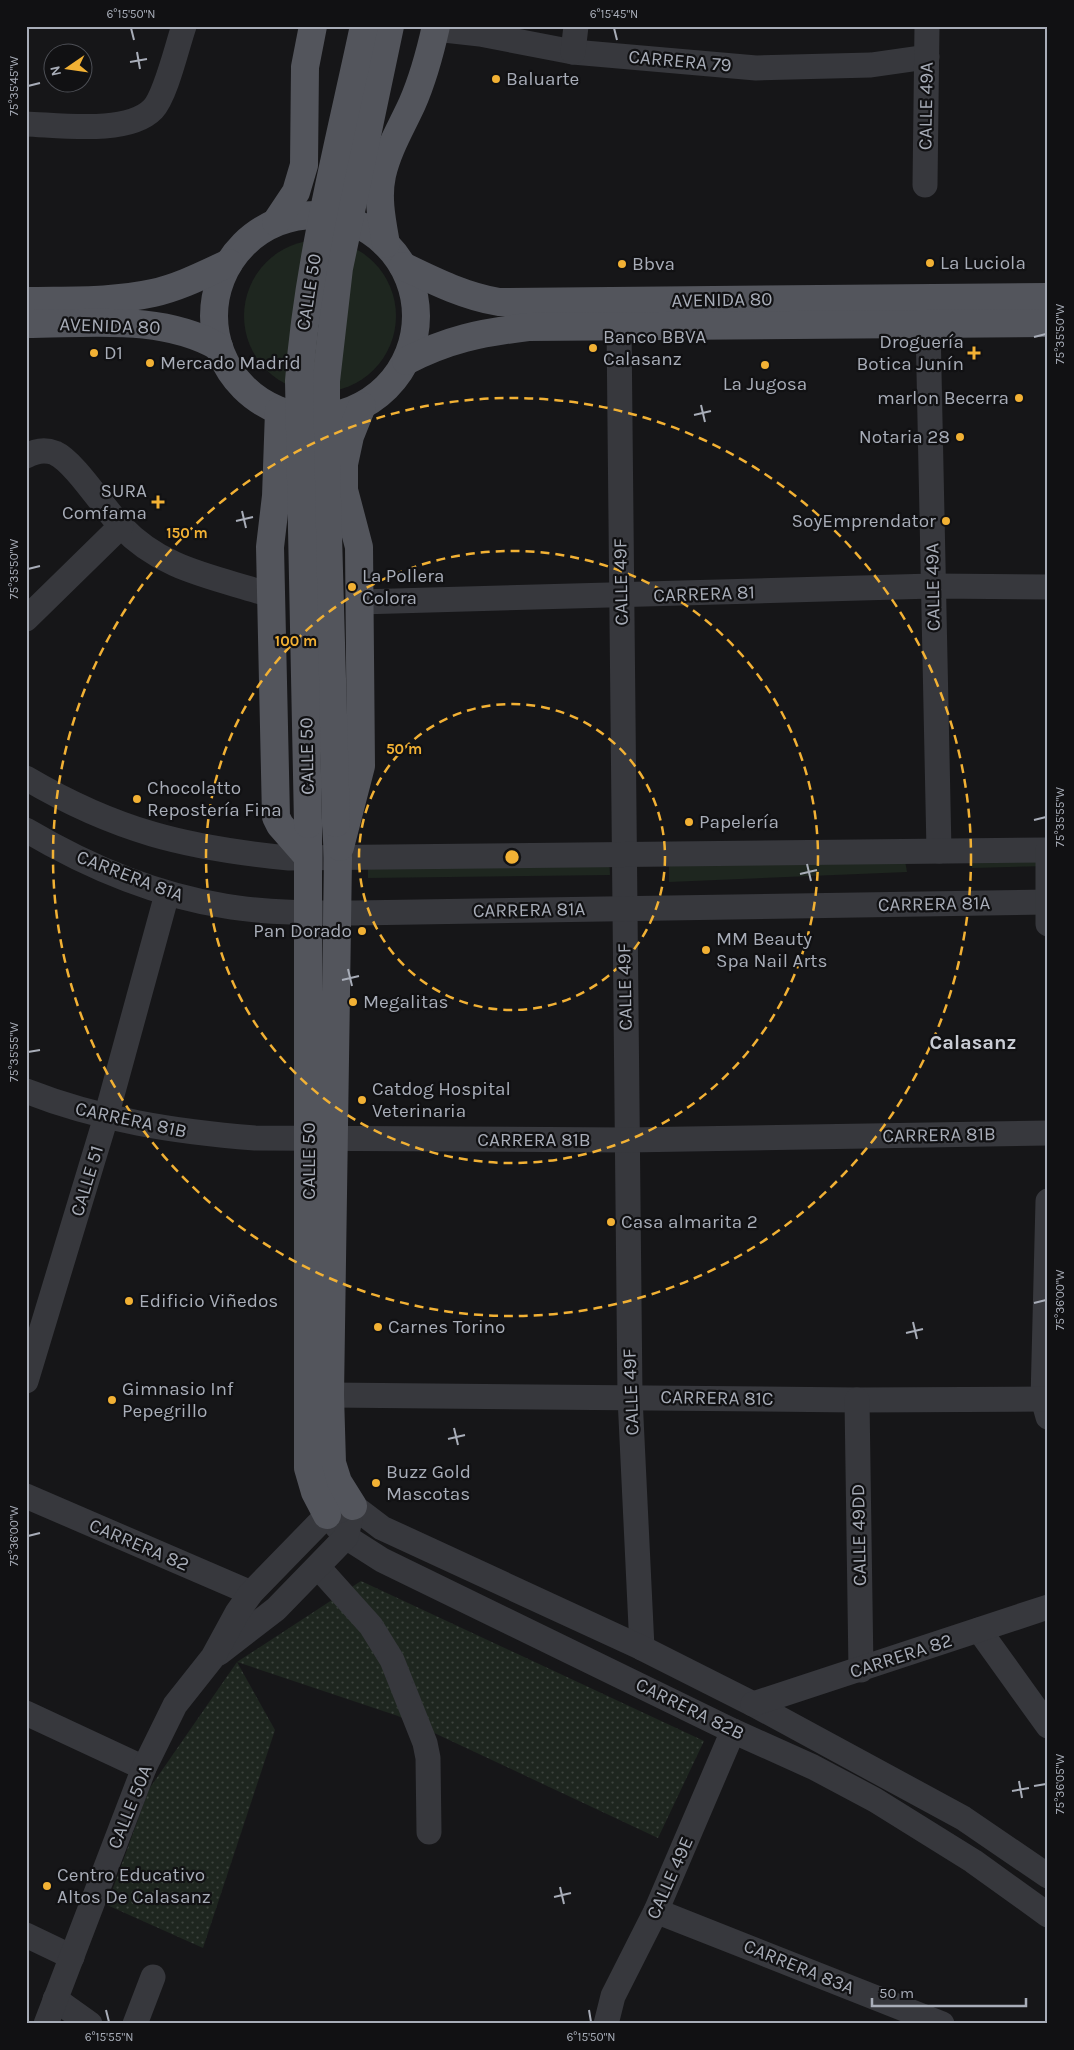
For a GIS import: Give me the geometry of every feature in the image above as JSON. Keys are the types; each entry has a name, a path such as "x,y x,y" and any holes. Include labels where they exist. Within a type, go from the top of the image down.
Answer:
{"main road":[{"path":"276,222 296,192 304,164 305,67 313,26"},
{"name":"CALLE 50","path":"326,1496 332,1463 322,1140 308,911 299,381 303,322 312,266 364,26"},
{"name":"CALLE 50","path":"326,1496 308,1468 322,1140 337,913 338,858 326,381 339,268 390,26"},
{"path":"386,244 380,212 382,176 391,145 412,104 424,72 436,28"},
{"path":"314,215 334,216 353,222 370,231 386,244 403,266 412,289 416,313 414,337 406,361 394,379 380,394 362,406 335,416 306,417 279,411 259,400 242,386 228,367 219,347 214,318 218,290 229,263 242,246 258,232 276,222 314,215"},
{"name":"AVENIDA 80","path":"26,300 106,300 138,296 176,286 229,263"},
{"name":"AVENIDA 80","path":"403,266 459,292 499,302 1048,297"},
{"name":"AVENIDA 80","path":"406,361 436,346 484,332 528,327 1048,323"},
{"name":"AVENIDA 80","path":"26,324 154,325 199,336 219,347"},
{"path":"338,858 361,766 359,547 344,490 344,464 350,436 362,406"},
{"path":"279,411 276,496 270,547 276,817 280,825 308,858"},
{"name":"CARRERA 82B","path":"326,1496 353,1506"}],"street":[{"path":"26,124 120,124 152,109 161,96 184,26"},
{"path":"573,52 576,26"},
{"name":"CALLE 49A","path":"925,185 927,26"},
{"name":"CARRERA 79","path":"436,28 480,34 573,52 756,68 871,66 927,56"},
{"name":"CALLE 49A","path":"928,324 939,851"},
{"name":"CALLE 49F","path":"618,326 630,1397 642,1648"},
{"path":"26,456 40,451 48,451 63,458 135,540 179,567 199,575 230,581 270,594"},
{"path":"26,619 121,526"},
{"name":"CARRERA 81","path":"359,602 933,586 1048,587"},
{"path":"26,778 106,820 175,842 240,853 288,858 624,856 1048,850 1048,924"},
{"name":"CARRERA 81A","path":"26,830 96,866 167,894 226,906 337,913 1048,902"},
{"name":"CALLE 51","path":"26,1381 106,1118 167,894"},
{"name":"CARRERA 81B","path":"26,1091 106,1118 194,1133 254,1138 322,1140 627,1140 1048,1133"},
{"path":"1045,1408 1048,1201"},
{"name":"CARRERA 81C","path":"330,1395 857,1400 1045,1408"},
{"name":"CALLE 49DD","path":"857,1400 861,1670"},
{"name":"CARRERA 82","path":"26,1496 252,1594"},
{"name":"CARRERA 82B","path":"326,1496 346,1537 382,1560 733,1731 813,1766 875,1800 973,1861 1048,1915"},
{"name":"CALLE 50A","path":"46,2024 144,1768 175,1705 213,1657 236,1613 303,1538 326,1496"},
{"path":"346,1537 353,1506"},
{"name":"CARRERA 82B","path":"353,1506 382,1528 642,1648 753,1704 963,1818 1048,1876"},
{"name":"CALLE 50A","path":"213,1657 276,1609 346,1537"},
{"path":"318,1567 371,1626 392,1660 425,1743 428,1758 428,1832"},
{"name":"CARRERA 82","path":"753,1704 1048,1607"},
{"path":"979,1630 1048,1726"},
{"path":"26,1713 144,1768"},
{"name":"CALLE 49E","path":"606,2024 613,1996 656,1911 733,1731"},
{"name":"CARRERA 83A","path":"656,1911 942,2024"},
{"path":"26,1935 72,1957"},
{"path":"135,2024 153,1977"},
{"path":"54,1999 90,2024"}],"shaded area":[{"path":"320,240 349,246 374,262 390,287 396,316 390,345 374,370 349,386 320,392 291,386 266,370 250,345 244,316 250,287 266,262 291,246"},
{"path":"1048,849 1048,866 972,868 972,851"},
{"path":"904,855 907,872 669,882 669,860"},
{"path":"609,856 610,875 368,878 368,863"},
{"path":"361,1581 704,1741 658,1838 398,1716 237,1662"},
{"path":"237,1662 275,1730 203,1948 107,1905 149,1789"}],"place":[{"name":"Baluarte","path":"496,79"},
{"name":"La Luciola","path":"930,263"},
{"name":"Bbva","path":"622,264"},
{"name":"Banco BBVA Calasanz","path":"593,348"},
{"name":"D1","path":"94,353"},
{"name":"Droguería Botica Junín","path":"974,353"},
{"name":"Mercado Madrid","path":"150,363"},
{"name":"La Jugosa","path":"765,365"},
{"name":"marlon Becerra","path":"1019,398"},
{"name":"Notaria 28","path":"960,437"},
{"name":"SURA Comfama","path":"158,502"},
{"name":"SoyEmprendator","path":"946,521"},
{"name":"La Pollera Colora","path":"352,587"},
{"name":"Chocolatto Repostería Fina","path":"137,799"},
{"name":"Papelería","path":"689,822"},
{"name":"Pan Dorado","path":"362,931"},
{"name":"MM Beauty Spa Nail Arts","path":"706,950"},
{"name":"Megalitas","path":"353,1002"},
{"name":"Catdog Hospital Veterinaria","path":"362,1100"},
{"name":"Casa almarita 2","path":"611,1222"},
{"name":"Edificio Viñedos","path":"129,1301"},
{"name":"Carnes Torino","path":"378,1327"},
{"name":"Gimnasio Inf Pepegrillo","path":"112,1400"},
{"name":"Buzz Gold Mascotas","path":"376,1483"},
{"name":"Centro Educativo Altos De Calasanz","path":"47,1886"}],"district":[{"name":"Calasanz","path":"973,1042"}]}
